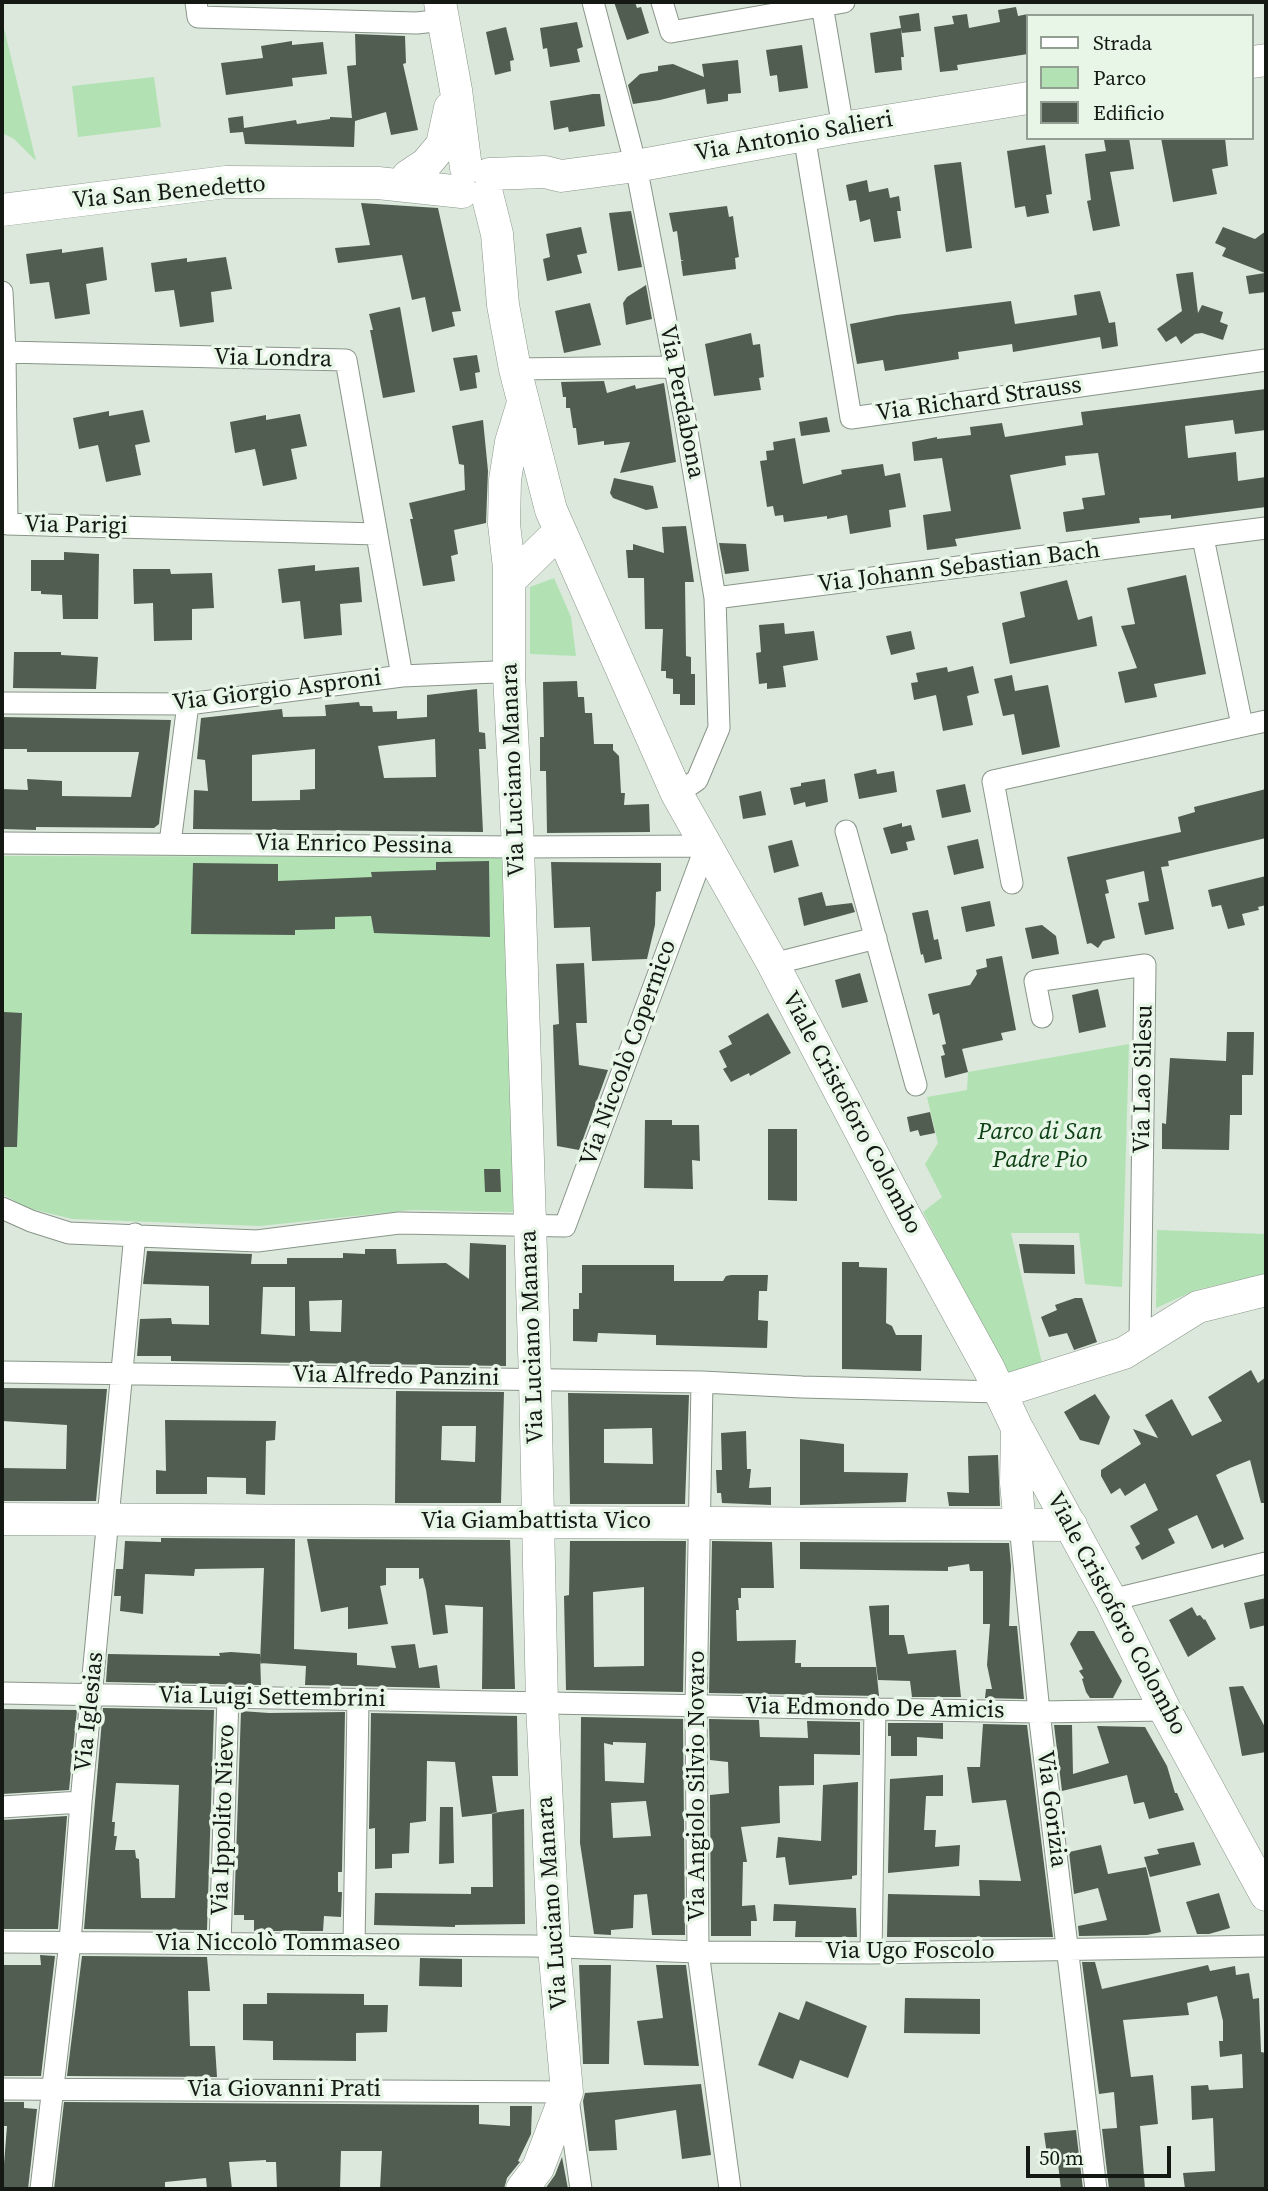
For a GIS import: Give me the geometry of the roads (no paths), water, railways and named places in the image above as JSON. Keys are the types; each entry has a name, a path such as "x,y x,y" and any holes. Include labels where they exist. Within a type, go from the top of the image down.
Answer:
{"street":[{"path":"196,2 198,17 416,23 441,11"},
{"name":"Via Perdabona","path":"593,2 636,166 715,598 719,728 697,780 677,794"},
{"path":"663,2 671,32 844,2"},
{"path":"822,5 843,128"},
{"name":"Viale Cristoforo Colombo","path":"408,176 426,164 442,145 456,90 441,11"},
{"name":"Viale Cristoforo Colombo","path":"456,90 467,104 476,182 497,234 503,305 515,369 561,533 677,794 773,964 1266,1895"},
{"name":"Via Antonio Salieri","path":"476,182 545,172 561,176 636,166 1026,98"},
{"name":"Via Richard Strauss","path":"804,135 851,418 1266,360"},
{"name":"Via San Benedetto","path":"378,183 408,176 446,172 476,182"},
{"name":"Via San Benedetto","path":"2,210 226,182 476,182"},
{"name":"Via Parigi","path":"2,292 6,524 377,534"},
{"name":"Via Londra","path":"5,352 346,360 402,676"},
{"path":"515,369 674,367"},
{"name":"Via Luciano Manara","path":"523,402 511,442 505,480 504,524 509,575 509,675 535,1379 542,1704 554,1947 567,2092"},
{"name":"Via Johann Sebastian Bach","path":"715,598 1266,528"},
{"name":"Via Luciano Manara","path":"509,575 517,533 561,533"},
{"path":"509,575 535,569 561,533"},
{"path":"1203,537 1242,725"},
{"name":"Via Giorgio Asproni","path":"2,703 188,704 402,676 495,672 509,675"},
{"path":"170,843 188,704"},
{"path":"1012,883 993,781 1266,721"},
{"path":"846,831 916,1086"},
{"name":"Via Enrico Pessina","path":"2,843 706,846"},
{"name":"Via Niccolò Copernico","path":"529,1225 565,1226 706,846"},
{"path":"773,964 876,938"},
{"name":"Via Lao Silesu","path":"1042,1017 1035,981 1145,965 1140,1341"},
{"path":"2,1208 31,1222 69,1233 257,1241 399,1223 529,1225"},
{"name":"Via Iglesias","path":"41,2189 70,1942 135,1234"},
{"path":"1000,1392 1124,1353 1198,1307 1266,1290"},
{"name":"Via Alfredo Panzini","path":"2,1372 702,1382 1000,1392"},
{"name":"Via Angiolo Silvio Novaro","path":"702,1382 696,1706 698,1952 730,2189"},
{"name":"Via Gorizia","path":"1017,1428 1016,1483 1039,1712 1096,2189"},
{"name":"Via Giambattista Vico","path":"2,1519 1070,1525"},
{"path":"1111,1600 1266,1563"},
{"name":"Via Luigi Settembrini","path":"2,1693 542,1704"},
{"name":"Via Ippolito Nievo","path":"220,1944 228,1697"},
{"path":"354,1945 358,1700"},
{"name":"Via Edmondo De Amicis","path":"542,1704 1039,1712 1166,1710"},
{"path":"871,1953 876,1708"},
{"path":"2,1807 81,1802"},
{"name":"Via Niccolò Tommaseo","path":"2,1942 554,1947"},
{"name":"Via Ugo Foscolo","path":"554,1947 698,1952 871,1953 1266,1946"},
{"name":"Via Giovanni Prati","path":"2,2089 567,2092"},
{"path":"522,2189 538,2168 567,2092"},
{"path":"567,2092 581,2189"}],"park label":[{"name":"Parco di San Padre Pio","path":"1040,1147"}]}
